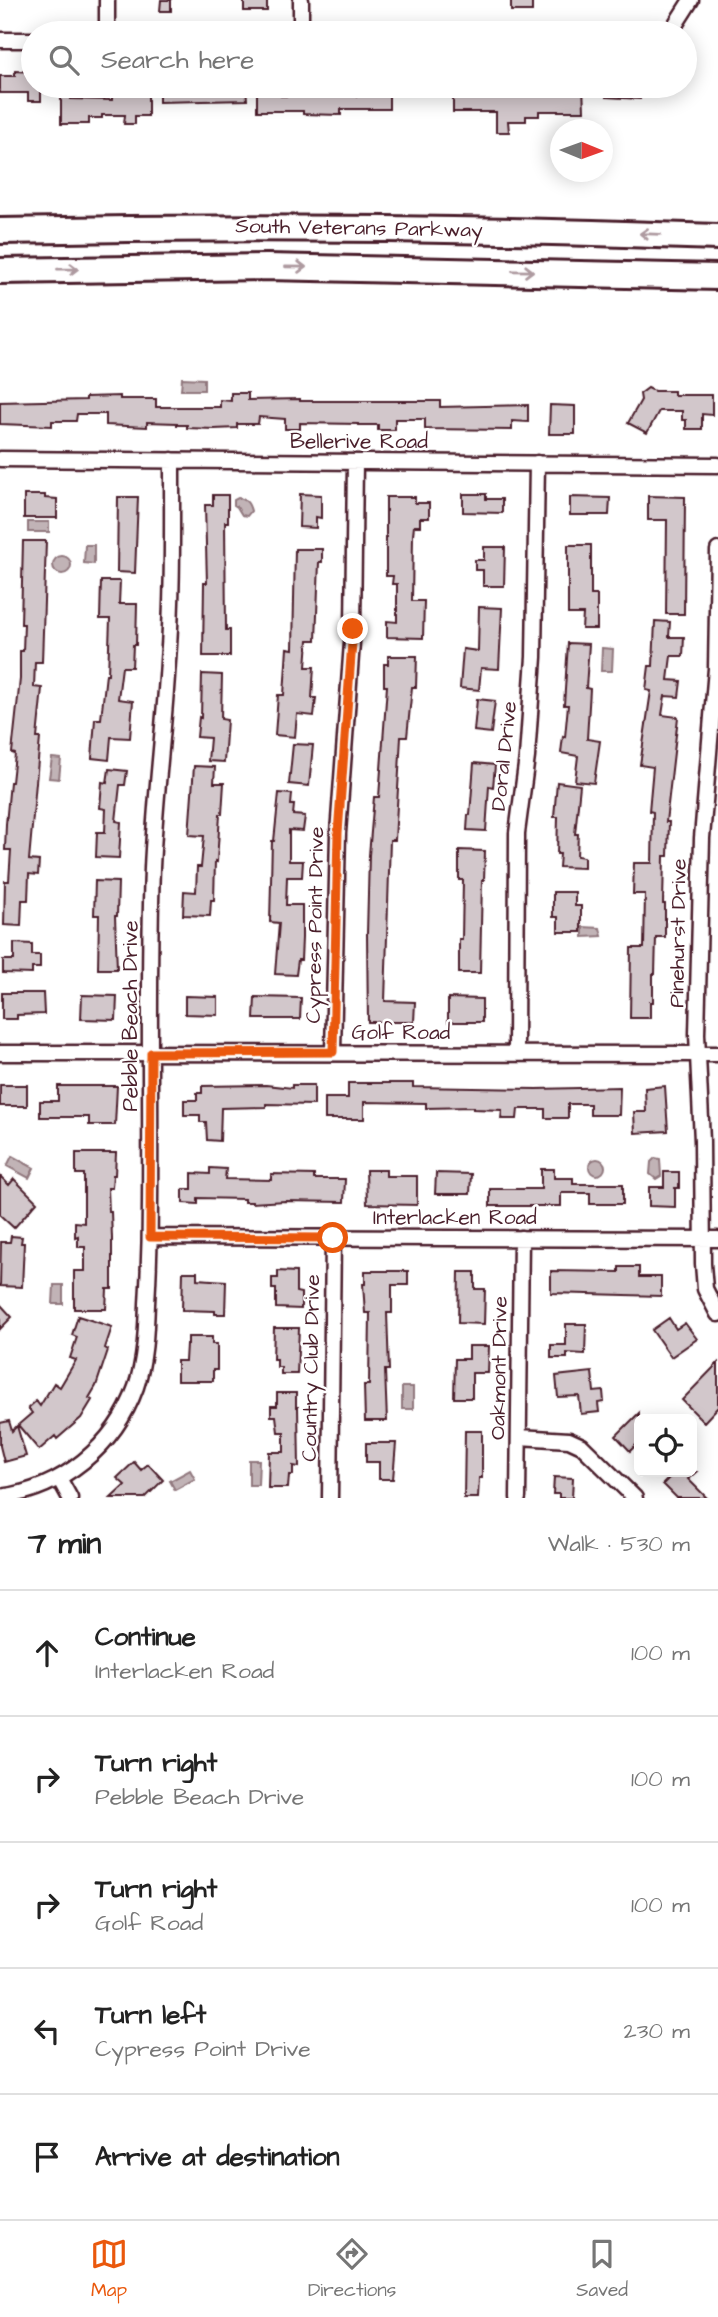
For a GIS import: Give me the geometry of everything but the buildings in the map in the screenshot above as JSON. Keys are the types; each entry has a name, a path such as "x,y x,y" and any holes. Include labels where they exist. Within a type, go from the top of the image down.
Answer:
{"highway":[{"name":"South Veterans Parkway","path":"0,231 196,227 385,228 718,237"},
{"name":"South Veterans Parkway","path":"0,271 267,267 718,277"}],"street":[{"path":"107,0 107,21"},
{"path":"301,0 301,21"},
{"path":"678,21 691,0"},
{"path":"0,40 21,40"},
{"name":"Bellerive Road","path":"0,459 718,465"},
{"name":"Pebble Beach Drive","path":"0,1497 31,1491 59,1478 83,1461 104,1440 121,1419 135,1389 145,1348 150,1237 152,867 169,660 172,460"},
{"name":"Cypress Point Drive","path":"333,1052 338,833 353,629 355,463"},
{"name":"Doral Drive","path":"516,1053 517,833 527,757 534,644 537,463"},
{"name":"Pinehurst Drive","path":"718,550 716,668 702,838 698,1054 705,1289 718,1314"},
{"name":"Golf Road","path":"0,1053 718,1054"},
{"name":"Interlacken Road","path":"150,1237 718,1239"},
{"name":"Country Club Drive","path":"330,1498 333,1238"},
{"name":"Oakmont Drive","path":"518,1498 521,1238"},
{"path":"519,1437 569,1440 582,1446 635,1498"},
{"path":"59,1478 70,1498"}],"shaded area":[{"path":"182,378 204,379 204,390 181,390"},
{"path":"234,500 245,500 249,506 251,511 247,516 242,515 234,505"},
{"path":"28,522 49,522 49,532 28,532"},
{"path":"85,545 94,545 94,564 84,563"},
{"path":"62,556 68,559 71,565 68,571 62,574 56,571 53,565 56,559"},
{"path":"602,648 613,649 612,671 601,671"},
{"path":"52,758 61,759 59,779 49,778"},
{"path":"583,927 600,928 602,936 583,937"},
{"path":"12,1156 34,1168 29,1178 7,1166"},
{"path":"655,1158 660,1159 661,1176 656,1179 650,1174 651,1162"},
{"path":"594,1159 600,1159 605,1167 603,1173 594,1175 589,1170 589,1164"},
{"path":"54,1285 63,1285 63,1304 53,1304"},
{"path":"402,1387 413,1387 413,1409 402,1409"},
{"path":"249,1460 259,1460 258,1485 249,1485"},
{"path":"190,1470 195,1479 175,1490 170,1481"}],"route":[{"path":"333,1238 150,1237 151,1053 333,1052 338,833 353,629"}]}
